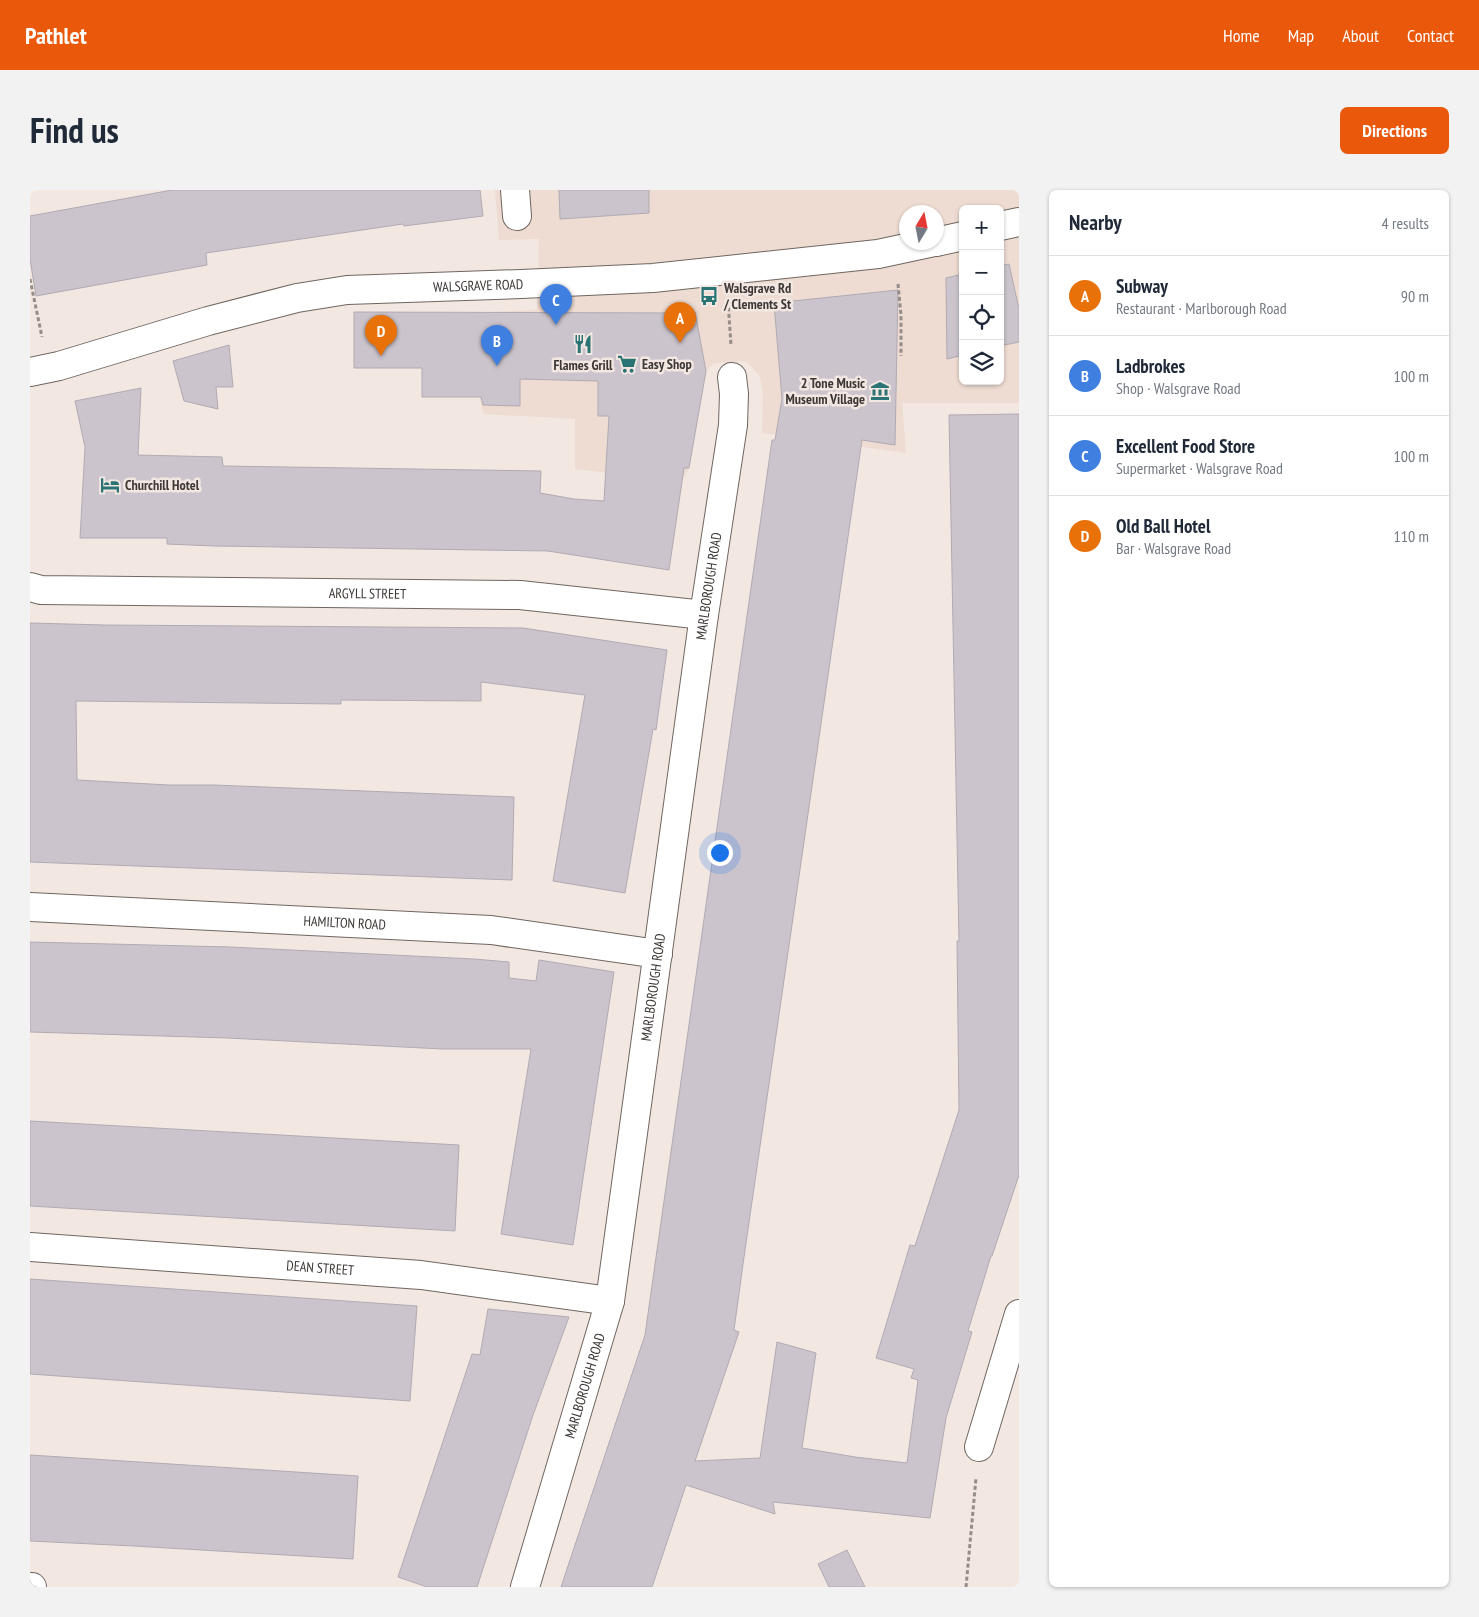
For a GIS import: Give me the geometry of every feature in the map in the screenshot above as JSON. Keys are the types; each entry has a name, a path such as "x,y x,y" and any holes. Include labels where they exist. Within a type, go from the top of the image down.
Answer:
{"main road":[{"path":"1004,225 1019,222"},
{"name":"WALSGRAVE ROAD","path":"944,240 959,237"},
{"name":"WALSGRAVE ROAD","path":"39,369 58,366 208,321 297,298 347,290 653,278 878,254 899,250"},
{"name":"MARLBOROUGH ROAD","path":"525,1587 610,1300 704,616 733,426 734,394 732,377"},
{"name":"ARGYLL STREET","path":"30,587 41,590 520,595 704,616"},
{"name":"HAMILTON ROAD","path":"30,907 491,930 658,954"},
{"name":"DEAN STREET","path":"30,1247 421,1275 610,1300"},
{"path":"979,1447 1019,1314"}],"path":[{"path":"894,251 901,315 901,356"},
{"path":"30,279 39,369"},
{"path":"728,299 732,377"},
{"path":"966,1587 979,1447"}],"shaded area":[{"path":"495,190 1019,190 1019,403 902,403 906,453 762,433 763,396 760,376 746,361 714,363 706,371 689,468 682,481 575,469 575,419 483,414 471,353 470,313 537,310 539,239 499,240"}],"building":[{"path":"172,190 480,190 483,216 404,226 403,224 206,253 207,265 36,296 30,259 30,216"},
{"path":"559,190 649,190 649,213 560,219"},
{"path":"1009,264 1019,309 1019,342 1004,345 1004,295 1004,265"},
{"path":"959,275 959,356 947,359 946,278"},
{"path":"898,290 895,445 862,440 743,1264 734,1330 739,1332 695,1461 760,1458 777,1342 816,1353 802,1448 907,1463 918,1380 911,1378 914,1369 876,1358 910,1245 915,1246 959,1110 957,941 959,941 949,415 1019,414 1019,1175 968,1331 972,1332 946,1418 930,1518 773,1502 775,1514 686,1485 652,1587 561,1587 645,1335 772,440 775,440 782,399 774,303"},
{"path":"354,312 695,312 706,371 689,468 684,468 669,570 548,551 214,546 167,544 167,538 80,538 85,447 75,401 141,388 138,455 222,457 223,466 541,471 540,493 574,499 604,501 609,416 598,416 598,381 520,379 520,406 483,405 481,397 422,397 422,368 354,368"},
{"path":"229,345 233,387 216,387 218,409 184,401 173,361"},
{"path":"30,623 523,628 667,650 656,730 653,729 625,893 553,881 585,695 481,682 481,701 341,700 341,704 76,701 77,780 514,797 512,880 30,862"},
{"path":"30,942 230,947 474,959 509,962 509,978 536,981 539,960 614,972 573,1245 501,1234 531,1049 442,1049 228,1038 30,1032"},
{"path":"30,1121 459,1145 455,1231 30,1206"},
{"path":"30,1279 417,1306 410,1401 30,1374"},
{"path":"488,1309 569,1317 533,1415 477,1587 427,1587 398,1577 472,1354 480,1355"},
{"path":"30,1455 358,1476 353,1559 30,1541"},
{"path":"847,1550 865,1587 829,1587 818,1564"}],"place":[{"name":"Walsgrave Rd / Clements St","path":"709,296"},
{"name":"Excellent Food Store","path":"556,325"},
{"name":"Subway","path":"680,343"},
{"name":"Flames Grill","path":"583,344"},
{"name":"Old Ball Hotel","path":"381,356"},
{"name":"Easy Shop","path":"627,364"},
{"name":"Ladbrokes","path":"497,366"},
{"name":"2 Tone Music Museum Village","path":"880,391"},
{"name":"Churchill Hotel","path":"110,485"}]}
